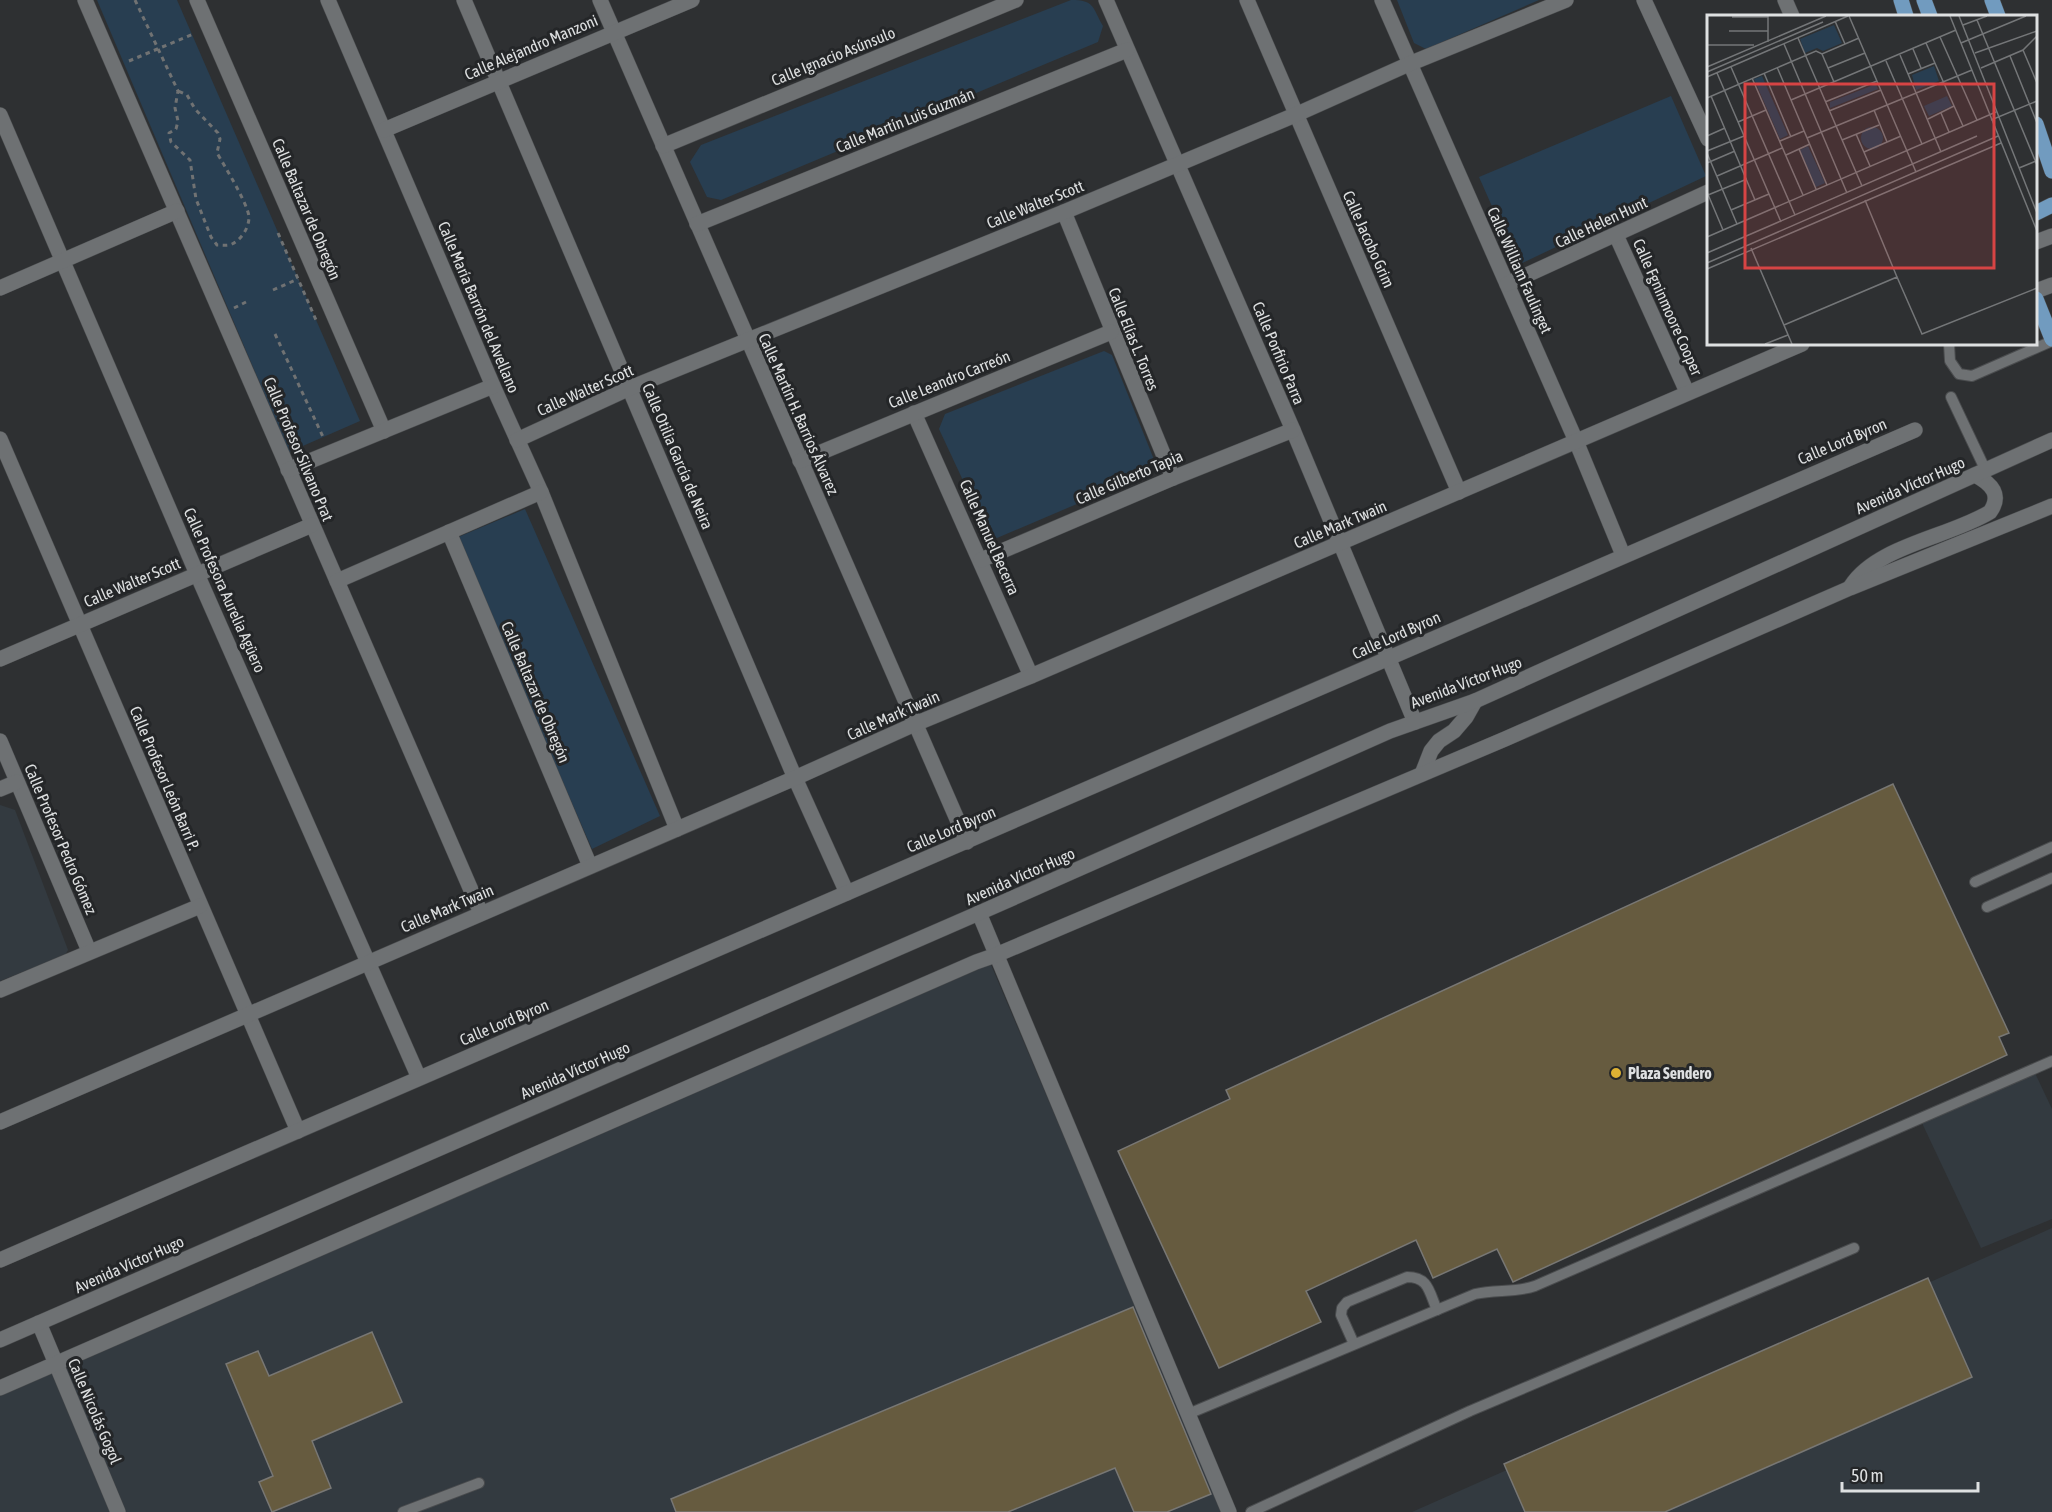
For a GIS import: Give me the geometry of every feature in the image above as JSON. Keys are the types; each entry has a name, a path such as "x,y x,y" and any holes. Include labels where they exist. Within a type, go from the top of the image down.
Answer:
{"main road":[{"path":"1900,0 1906,15"},
{"path":"1924,0 1930,15"},
{"path":"1992,0 1998,15"},
{"path":"2037,127 2052,171"},
{"path":"2037,212 2052,205"},
{"path":"2037,302 2052,340"}],"street":[{"name":"Calle Profesor Silvano Prat","path":"85,0 481,913"},
{"name":"Calle Baltazar de Obregón","path":"197,0 384,431"},
{"name":"Calle María Barrón del Avellano","path":"328,0 493,386 541,492 677,829"},
{"name":"Calle Otilia García de Neira","path":"464,0 795,778 847,893"},
{"name":"Calle Martín H. Barrios Álvarez","path":"600,0 967,842"},
{"name":"Calle Alejandro Manzoni","path":"384,130 498,80 693,0"},
{"name":"Calle Ignacio Asúnsulo","path":"663,146 1016,0"},
{"name":"Calle Porfirio Parra","path":"1106,0 1293,430 1415,722"},
{"name":"Calle Jacobo Grim","path":"1247,0 1460,492"},
{"name":"Calle William Faulinget","path":"1382,0 1576,441 1623,555"},
{"name":"Calle Walter Scott","path":"517,440 630,388 1064,212 1295,115 1409,64 1566,0"},
{"path":"1644,0 1707,137"},
{"path":"1785,0 1792,15"},
{"name":"Calle Martín Luis Guzmán","path":"697,224 1128,50"},
{"name":"Calle Profesora Aurelia Agüero","path":"0,115 419,1078"},
{"name":"Calle Helen Hunt","path":"1507,284 1707,192"},
{"path":"0,288 177,211"},
{"name":"Calle Elías L. Torres","path":"1064,212 1111,332 1173,478"},
{"name":"Calle Fgninmoore Cooper","path":"1616,235 1687,392"},
{"path":"2037,242 2052,236"},
{"path":"2037,291 2052,285"},
{"name":"Calle Leandro Carreón","path":"800,461 1111,332"},
{"name":"Calle Mark Twain","path":"0,1122 915,724 1800,345"},
{"path":"288,470 493,386"},
{"name":"Calle Manuel Becerra","path":"914,413 1031,676"},
{"name":"Calle Gilberto Tapia","path":"981,560 1173,478 1293,430"},
{"name":"Calle Lord Byron","path":"0,1260 1915,430"},
{"name":"Calle Profesor León Barri P.","path":"0,440 298,1131"},
{"name":"Avenida Víctor Hugo","path":"0,1340 979,914 1390,731 1475,701 2052,440"},
{"path":"1850,588 1858,576 1884,558 1990,512 1996,504 1996,495 1981,473"},
{"path":"337,581 541,492"},
{"path":"0,1389 965,966 996,955 1422,774 1850,588 2052,506"},
{"name":"Calle Walter Scott","path":"0,659 312,525"},
{"name":"Calle Baltazar de Obregón","path":"449,532 590,866"},
{"path":"1422,774 1431,751 1439,741 1454,731 1466,717 1475,701"},
{"name":"Calle Profesor Pedro Gómez","path":"0,741 89,951"},
{"path":"0,789 17,782"},
{"path":"0,990 200,906"},
{"path":"979,914 1229,1512"},
{"name":"Calle Nicolás Gogol","path":"39,1323 118,1512"}],"lane":[{"path":"1948,345 1950,361 1959,374 1972,376 2052,340"},
{"path":"1951,397 1981,473"},
{"path":"1975,882 2052,847"},
{"path":"1987,907 2052,878"},
{"path":"1188,1414 1489,1290 1515,1290 1535,1286 2052,1061"},
{"path":"1251,1512 1470,1411 1854,1248"},
{"path":"1354,1344 1341,1315 1342,1308 1347,1302 1397,1281 1407,1277 1417,1277 1424,1281 1437,1310"},
{"path":"403,1512 479,1483"}],"path":[{"path":"135,0 178,91 175,108 178,121 176,129 169,133 171,142 190,160 196,199 211,237 218,245 231,245 242,236 247,228 249,216 217,153 219,133 195,109 187,94 178,91"},
{"path":"123,64 193,34 189,26"},
{"path":"275,226 317,323"},
{"path":"273,290 298,279"},
{"path":"275,334 324,439"},
{"path":"315,442 333,435"}],"shaded area":[{"path":"97,0 177,0 360,421 289,452"},
{"path":"1071,0 1085,1 1094,9 1103,26 1098,42 721,200 707,197 690,162 701,145"},
{"path":"1397,0 1539,0 1426,49 1414,43"},
{"path":"1671,96 1706,176 1518,265 1479,177"},
{"path":"1104,351 1112,355 1155,462 1152,472 997,538 988,534 939,429 945,414"},
{"path":"525,509 660,816 592,849 456,538"},
{"path":"0,805 15,810 68,950 65,955 0,981"},
{"path":"986,953 1223,1512 0,1512 0,1389"},
{"path":"2034,1071 2052,1109 2052,1219 1981,1248 1922,1123"},
{"path":"2052,1228 2052,1512 1412,1512"}],"building":[{"name":"Plaza Sendero","path":"1893,784 2009,1033 1999,1037 2007,1055 1513,1282 1497,1249 1433,1278 1416,1240 1306,1291 1321,1322 1219,1368 1118,1151 1230,1099 1226,1090"},
{"path":"1928,1278 1972,1377 1665,1512 1525,1512 1504,1464"},
{"path":"1133,1307 1211,1494 1167,1512 1134,1512 1115,1468 1008,1512 676,1512 671,1499"},
{"path":"372,1332 402,1402 312,1441 331,1488 272,1512 259,1482 273,1476 226,1364 258,1351 269,1376"}],"place":[{"name":"Plaza Sendero","path":"1616,1073"}]}
